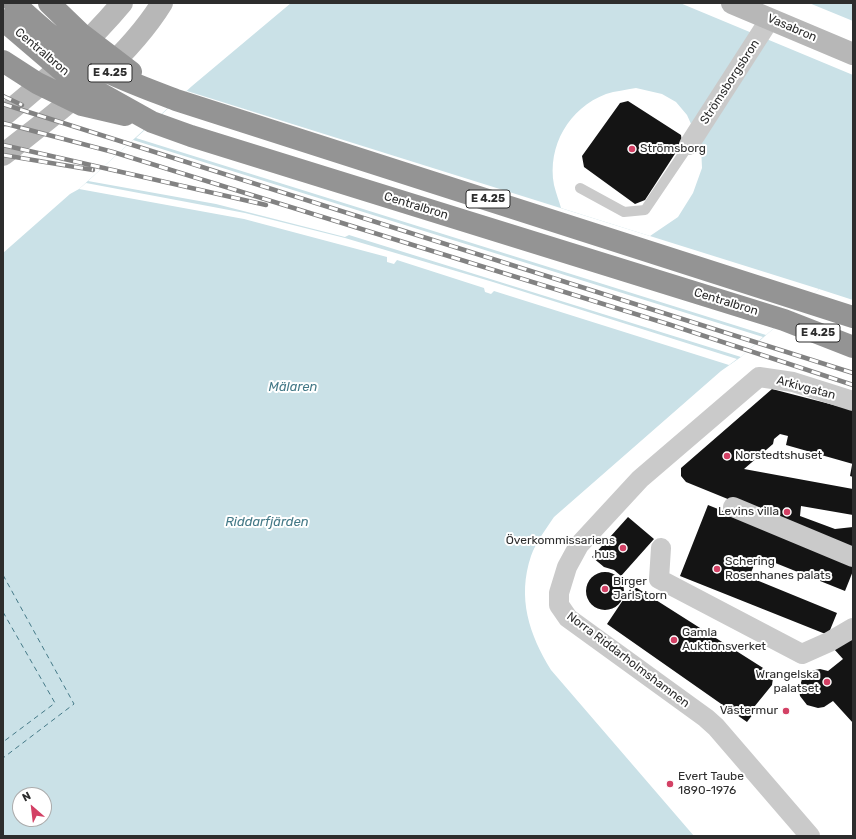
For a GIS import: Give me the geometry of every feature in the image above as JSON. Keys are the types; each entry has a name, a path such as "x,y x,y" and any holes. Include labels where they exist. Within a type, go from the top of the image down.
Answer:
{"highway":[{"name":"Centralbron","path":"14,3 36,23 96,66 170,98 853,317"},
{"path":"50,3 80,34 170,98"},
{"name":"Centralbron","path":"3,20 66,74 152,122 198,139 784,320 853,346"},
{"path":"3,56 12,66 37,83 82,105 152,122"}],"street":[{"path":"3,116 46,82 106,22 122,3"},
{"path":"3,155 70,101 129,46 151,21 162,3"},
{"name":"Vasabron","path":"732,3 769,11 853,39"},
{"name":"Vasabron","path":"769,11 853,54"},
{"name":"Strömsborgsbron","path":"689,145 769,11"},
{"name":"Arkivgatan","path":"759,377 793,382 853,401"},
{"name":"Norra Riddarholmshamnen","path":"759,377 640,479 579,545 567,567 559,593 559,605 568,618 598,637 706,718 727,739 810,836"},
{"path":"733,507 853,557"},
{"path":"661,548 659,579 802,654 829,642 853,628"}],"lane":[{"path":"580,188 624,212 645,210 689,145"}],"water":[{"name":"Riddarfjärden","path":"291,3 853,3 853,300 819,289 741,357 721,371 554,517 541,536 531,556 527,571 525,601 531,629 551,670 694,836 3,836 3,253 70,194 79,189 192,86","holes":["636,88 662,94 676,102 687,115 701,146 702,168 693,193 678,217 650,236 561,208 554,185 554,156 558,143 571,119 593,100 606,94"]}],"pier":[{"path":"680,3 809,3 853,21 853,75"},
{"path":"187,91 819,289 766,335 136,138"},
{"path":"133,140 763,337 741,357 349,235 345,237 216,204 88,181"},
{"path":"86,183 245,213 345,238 493,282 737,359 729,365 494,291 491,294 485,292 484,288 397,260 394,264 387,262 387,257 244,219 79,189"}],"building":[{"name":"Strömsborg","path":"628,101 681,135 682,143 645,200 635,204 584,167 582,156 620,103"},
{"name":"Norstedtshuset","path":"772,389 853,410 853,464 786,445 788,436 780,434 774,439 773,444 744,469 853,489 853,515 801,506 800,516 835,529 853,527 853,550 686,482 681,476 681,468"},
{"path":"853,465 853,477 850,476"},
{"name":"Schering Rosenhanes palats","path":"708,505 853,563 853,571 845,591 758,556 749,577 837,613 828,635 680,576"},
{"name":"Överkommissariens hus","path":"628,517 654,539 621,576 614,570 604,567 592,557"},
{"name":"Birger Jarls torn","path":"601,572 609,572 619,577 623,584 623,598 619,605 609,610 601,610 591,605 589,602 586,595 586,587 591,577 594,575"},
{"name":"Gamla Auktionsverket","path":"631,588 637,588 771,673 773,678 772,685 750,712 753,714 747,722 607,624"},
{"name":"Wrangelska palatset","path":"853,639 853,723 833,701 824,707 818,708 807,705 800,696 799,690 802,679 810,671 820,669 828,671 843,659 834,649"}],"ferry route":[{"path":"3,575 74,704 3,758"},
{"path":"3,612 55,703 3,742"}],"railway":[{"path":"3,96 22,105"},
{"path":"3,104 853,373"},
{"path":"3,123 113,152 671,325 853,385"},
{"path":"3,145 266,205"},
{"path":"3,155 93,170"}],"place":[{"name":"Strömsborg","path":"632,149"},
{"name":"Norstedtshuset","path":"727,456"},
{"name":"Levins villa","path":"787,512"},
{"name":"Överkommissariens hus","path":"623,548"},
{"name":"Schering Rosenhanes palats","path":"717,569"},
{"name":"Birger Jarls torn","path":"605,589"},
{"name":"Gamla Auktionsverket","path":"674,640"},
{"name":"Wrangelska palatset","path":"827,682"},
{"name":"Västermur","path":"786,711"},
{"name":"Evert Taube 1890-1976","path":"670,784"}],"water label":[{"name":"Mälaren","path":"293,387"}]}
